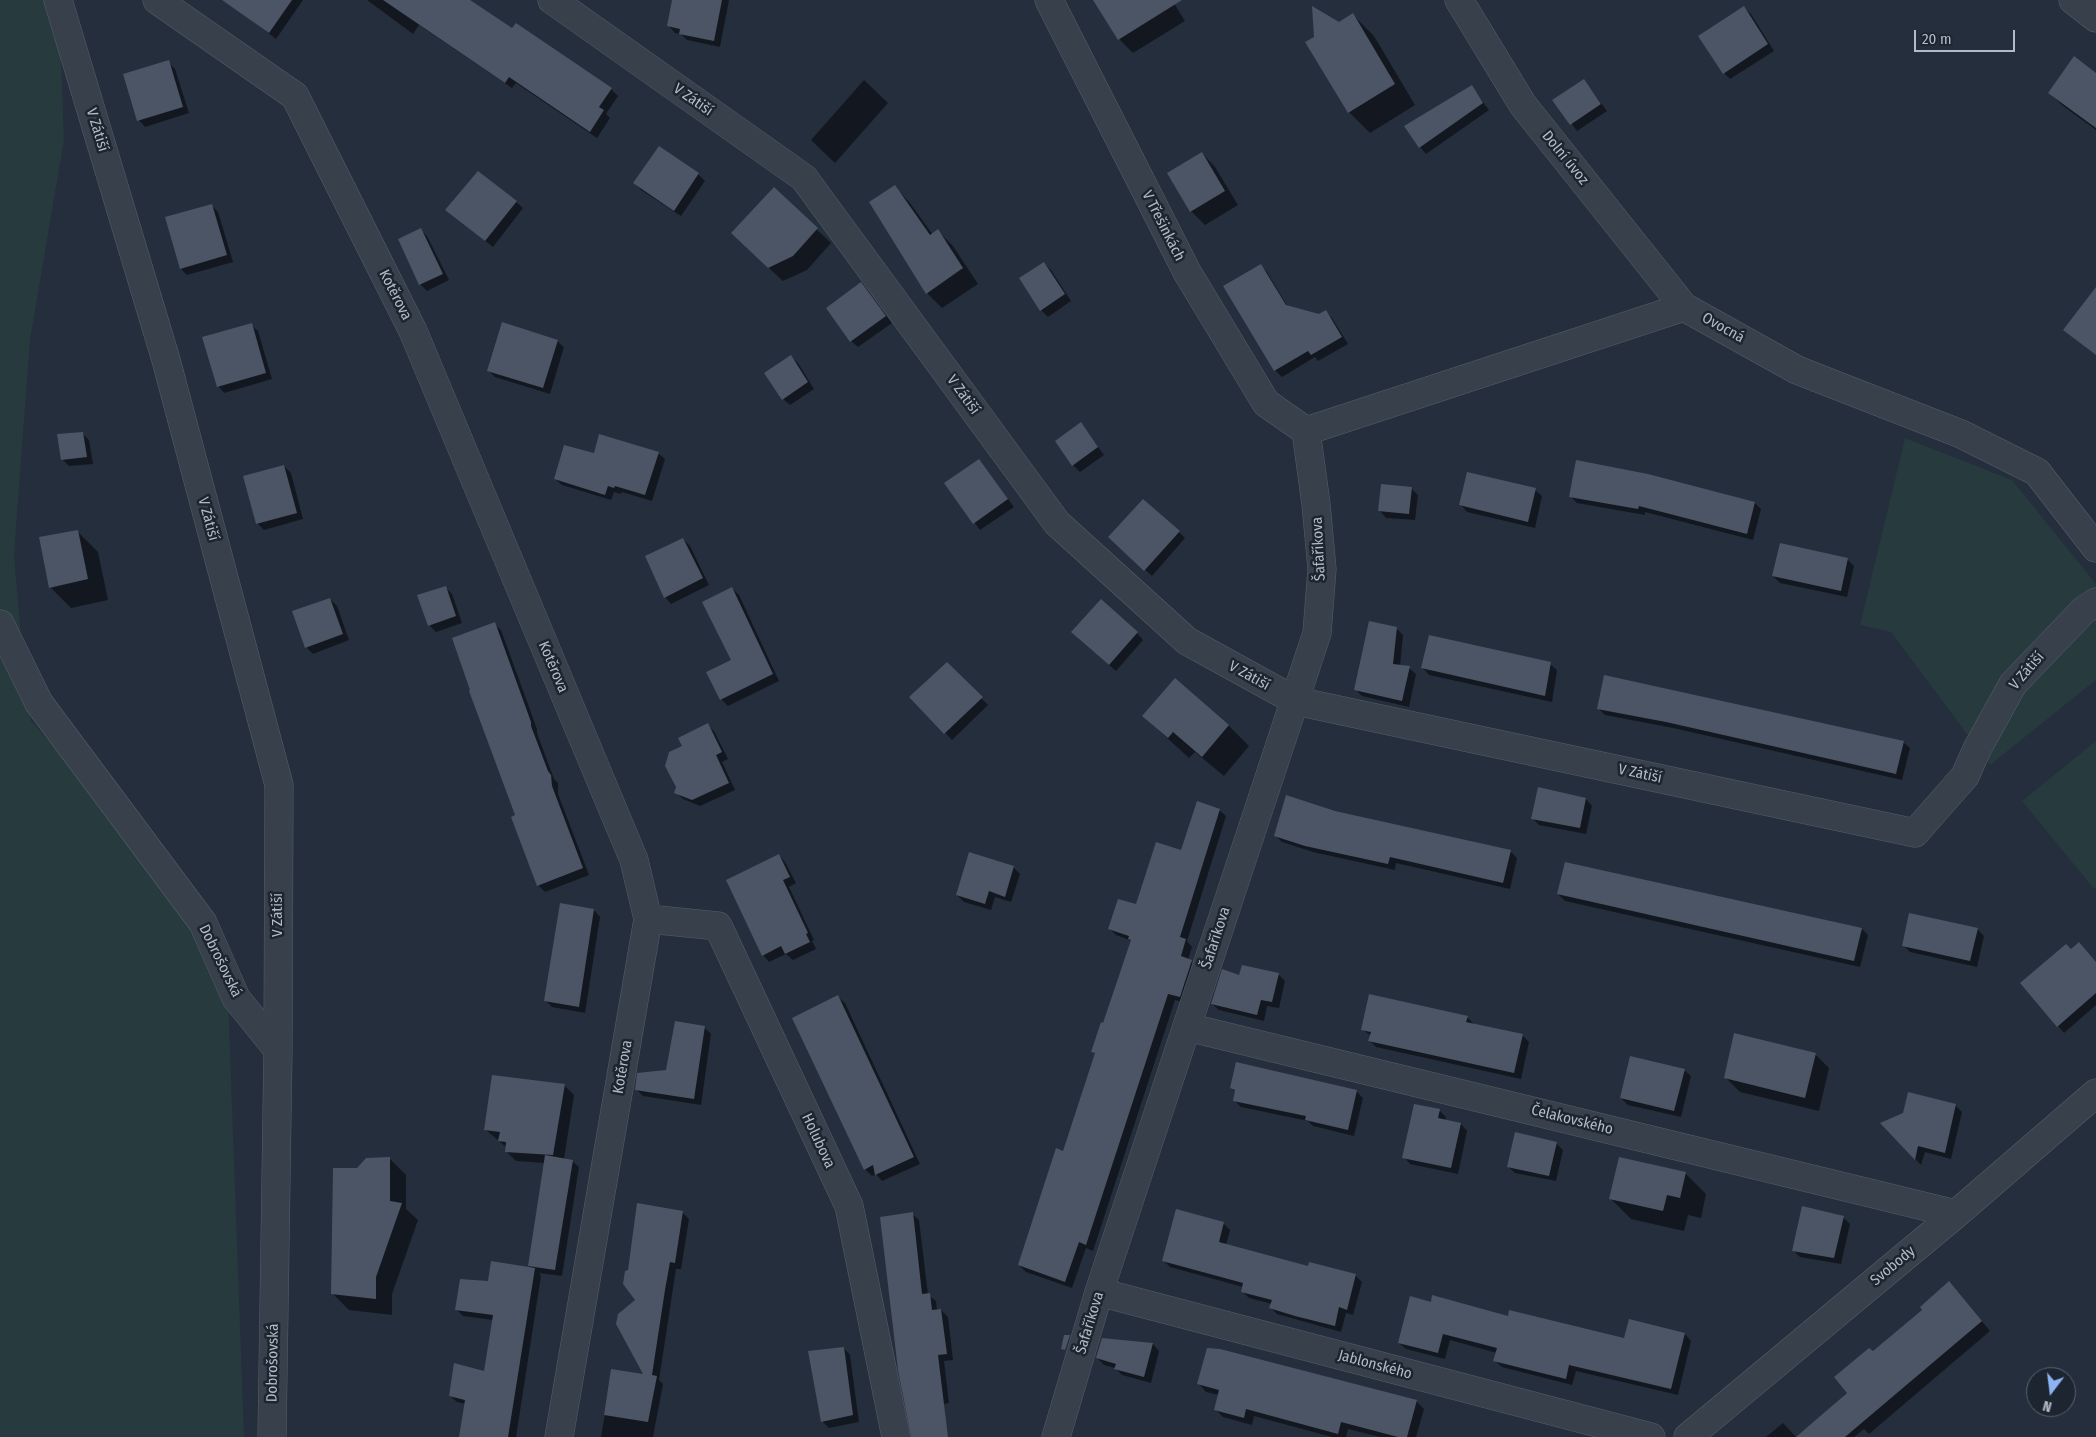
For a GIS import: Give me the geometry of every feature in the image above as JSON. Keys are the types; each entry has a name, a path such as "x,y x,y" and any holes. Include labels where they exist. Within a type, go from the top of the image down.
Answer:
{"street":[{"name":"V Zátiší","path":"58,0 166,360 279,785 278,1050"},
{"name":"Kotěrova","path":"157,0 295,96 413,331 634,860 648,919 559,1437"},
{"name":"V Zátiší","path":"552,0 804,178 1057,523 1187,641 1296,701 1915,833 1965,776 1977,748 2013,684 2084,610 2096,602"},
{"name":"V Třešinkách","path":"1049,0 1187,272 1266,402 1306,431"},
{"name":"Dolní úvoz","path":"1459,0 1523,105 1684,306"},
{"path":"2072,0 2096,18"},
{"name":"Ovocná","path":"1306,431 1684,306 1797,370 1961,434 2037,472 2096,548"},
{"name":"Šafaříkova","path":"1056,1437 1099,1292 1317,633 1322,569 1316,504 1306,431"},
{"name":"Dobrošovská","path":"0,624 40,703 203,923 236,998 278,1050 272,1437"},
{"name":"Holubova","path":"648,919 718,926 849,1206 896,1437"},
{"name":"Čelakovského","path":"1187,1027 1956,1214"},
{"name":"Svobody","path":"1688,1437 1956,1214 2096,1093"},
{"name":"Jablonského","path":"1099,1292 1651,1437"}],"shaded area":[{"path":"0,0 59,0 64,140 30,340 14,554 22,649 31,721 210,918 226,939 244,1437 0,1437"},
{"path":"1905,438 2012,480 2096,584 2096,680 1990,765 1891,632 1860,625"},
{"path":"2096,741 2096,888 2094,889 2022,801"}],"building":[{"path":"222,0 292,0 269,33"},
{"path":"383,0 470,0 512,28 516,23 612,88 599,107 604,110 590,132 509,77 505,83"},
{"path":"672,0 722,0 714,41 679,34 680,29 667,26"},
{"path":"1093,0 1182,0 1118,40"},
{"path":"1312,6 1339,22 1353,13 1395,84 1348,113 1305,42 1314,37"},
{"path":"1744,6 1768,44 1723,74 1698,36"},
{"path":"2074,56 2096,73 2096,128 2048,93"},
{"path":"169,60 183,107 137,121 123,74"},
{"path":"1584,79 1601,104 1570,125 1552,100"},
{"path":"1472,85 1483,103 1419,148 1404,126"},
{"path":"659,146 699,173 674,211 633,183"},
{"path":"1202,152 1225,191 1190,212 1167,173"},
{"path":"478,171 517,201 485,241 445,210"},
{"path":"895,185 930,235 938,229 963,268 926,294 869,202"},
{"path":"774,187 818,228 793,256 768,268 731,233"},
{"path":"212,204 227,255 180,269 165,217"},
{"path":"421,228 443,274 419,285 398,239"},
{"path":"1044,262 1065,294 1040,311 1019,278"},
{"path":"1261,264 1286,305 1319,314 1326,310 1342,337 1311,355 1308,351 1274,371 1223,286"},
{"path":"861,282 886,316 850,342 826,308"},
{"path":"2096,287 2096,355 2063,330"},
{"path":"502,322 558,340 543,388 487,371"},
{"path":"252,323 266,373 217,387 202,337"},
{"path":"791,355 808,382 782,400 764,373"},
{"path":"1081,422 1098,447 1072,466 1055,441"},
{"path":"83,432 87,457 61,460 57,434"},
{"path":"599,434 659,452 645,495 615,486 614,488 608,486 605,495 554,479 564,445 594,453"},
{"path":"979,459 1008,499 973,524 944,483"},
{"path":"1576,460 1648,474 1755,502 1747,534 1639,506 1638,509 1569,497"},
{"path":"284,465 297,513 256,524 243,476"},
{"path":"1467,472 1536,488 1528,522 1459,505"},
{"path":"1381,484 1412,487 1409,514 1378,511"},
{"path":"1143,499 1180,531 1144,571 1108,537"},
{"path":"78,530 88,579 49,588 39,537"},
{"path":"683,538 703,578 664,598 645,556"},
{"path":"1780,543 1848,558 1841,591 1772,576"},
{"path":"446,586 456,616 428,626 417,595"},
{"path":"732,587 773,674 720,700 706,672 731,660 702,602"},
{"path":"330,598 343,634 305,648 292,611"},
{"path":"1101,599 1138,632 1109,665 1071,632"},
{"path":"1369,621 1397,627 1393,664 1410,666 1402,701 1354,690"},
{"path":"495,622 531,726 551,775 552,786 583,868 537,886 511,817 515,815 469,691 452,638"},
{"path":"1429,635 1551,662 1545,696 1421,668"},
{"path":"947,662 983,697 944,734 909,697"},
{"path":"1604,675 1904,741 1896,774 1666,722 1597,709"},
{"path":"1175,678 1229,725 1202,757 1173,732 1168,738 1142,716"},
{"path":"708,723 722,752 716,755 729,783 692,800 674,793 676,787 665,766 669,752 682,746 678,738"},
{"path":"1538,787 1586,798 1580,828 1531,819"},
{"path":"1286,795 1335,811 1511,850 1503,883 1390,857 1388,864 1305,846 1274,836"},
{"path":"1197,801 1220,809 1180,937 1186,939 1181,956 1192,960 1180,997 1168,994 1086,1245 1079,1242 1065,1282 1018,1265 1056,1148 1063,1151 1095,1053 1091,1052 1101,1022 1103,1023 1131,940 1128,939 1129,936 1108,929 1118,899 1136,904 1156,842 1181,850"},
{"path":"969,852 1014,866 1005,897 989,891 985,904 956,895"},
{"path":"779,854 790,877 783,880 808,933 806,934 810,942 785,954 781,946 762,956 726,880"},
{"path":"1565,862 1862,928 1854,961 1557,894"},
{"path":"560,903 594,909 579,1007 544,1001"},
{"path":"1909,913 1978,928 1970,961 1902,946"},
{"path":"2079,942 2096,962 2096,993 2057,1027 2020,983 2066,944 2071,949"},
{"path":"1242,965 1279,973 1272,1002 1261,1000 1257,1015 1211,1004 1222,969 1239,975"},
{"path":"1369,994 1468,1016 1466,1022 1523,1034 1514,1073 1368,1041 1371,1032 1361,1030"},
{"path":"838,995 914,1157 875,1175 873,1165 864,1170 792,1018"},
{"path":"675,1021 705,1026 694,1099 635,1090 637,1073 666,1070"},
{"path":"1734,1033 1816,1053 1805,1098 1724,1078"},
{"path":"1630,1056 1685,1069 1674,1111 1620,1098"},
{"path":"1236,1062 1357,1090 1348,1130 1305,1120 1306,1116 1233,1101 1235,1090 1230,1088"},
{"path":"492,1075 565,1084 553,1155 505,1152 506,1142 498,1141 500,1132 484,1130"},
{"path":"1908,1092 1956,1104 1945,1153 1918,1146 1915,1160 1880,1123 1903,1113"},
{"path":"1414,1104 1440,1109 1438,1118 1461,1123 1451,1168 1402,1158"},
{"path":"1515,1132 1557,1142 1549,1176 1507,1167"},
{"path":"545,1155 573,1160 555,1270 528,1266"},
{"path":"390,1157 390,1201 402,1203 376,1277 376,1299 331,1294 333,1168 357,1168 366,1158"},
{"path":"1619,1157 1686,1172 1680,1198 1667,1195 1663,1211 1609,1199"},
{"path":"637,1203 683,1211 675,1263 670,1262 665,1290 652,1375 657,1376 648,1422 604,1415 611,1369 643,1374 616,1324 618,1314 635,1300 623,1284 625,1271 628,1270"},
{"path":"1802,1206 1844,1216 1834,1258 1792,1251"},
{"path":"1176,1209 1224,1222 1219,1242 1308,1266 1309,1262 1356,1274 1347,1310 1339,1307 1335,1326 1295,1316 1269,1308 1272,1300 1241,1292 1243,1283 1162,1261"},
{"path":"913,1212 922,1294 930,1293 932,1310 941,1309 947,1354 938,1355 948,1437 911,1437 898,1370 880,1217"},
{"path":"491,1261 535,1268 508,1437 459,1437 465,1400 449,1396 454,1363 484,1371 493,1315 455,1310 460,1279 488,1281"},
{"path":"1949,1281 1982,1321 1845,1437 1796,1437 1847,1393 1834,1377 1869,1348 1873,1351 1922,1310 1920,1307"},
{"path":"1432,1295 1508,1316 1509,1310 1624,1338 1629,1319 1685,1333 1671,1389 1569,1365 1566,1379 1493,1361 1497,1348 1443,1334 1438,1353 1398,1343 1410,1296 1431,1302"},
{"path":"1064,1335 1070,1335 1065,1350 1061,1349"},
{"path":"1102,1338 1153,1343 1144,1377 1114,1369 1116,1364 1096,1358"},
{"path":"844,1347 853,1415 821,1422 808,1351"},
{"path":"1207,1348 1220,1349 1417,1400 1407,1437 1398,1437 1341,1422 1338,1434 1246,1409 1244,1418 1214,1410 1219,1390 1197,1384"}]}
